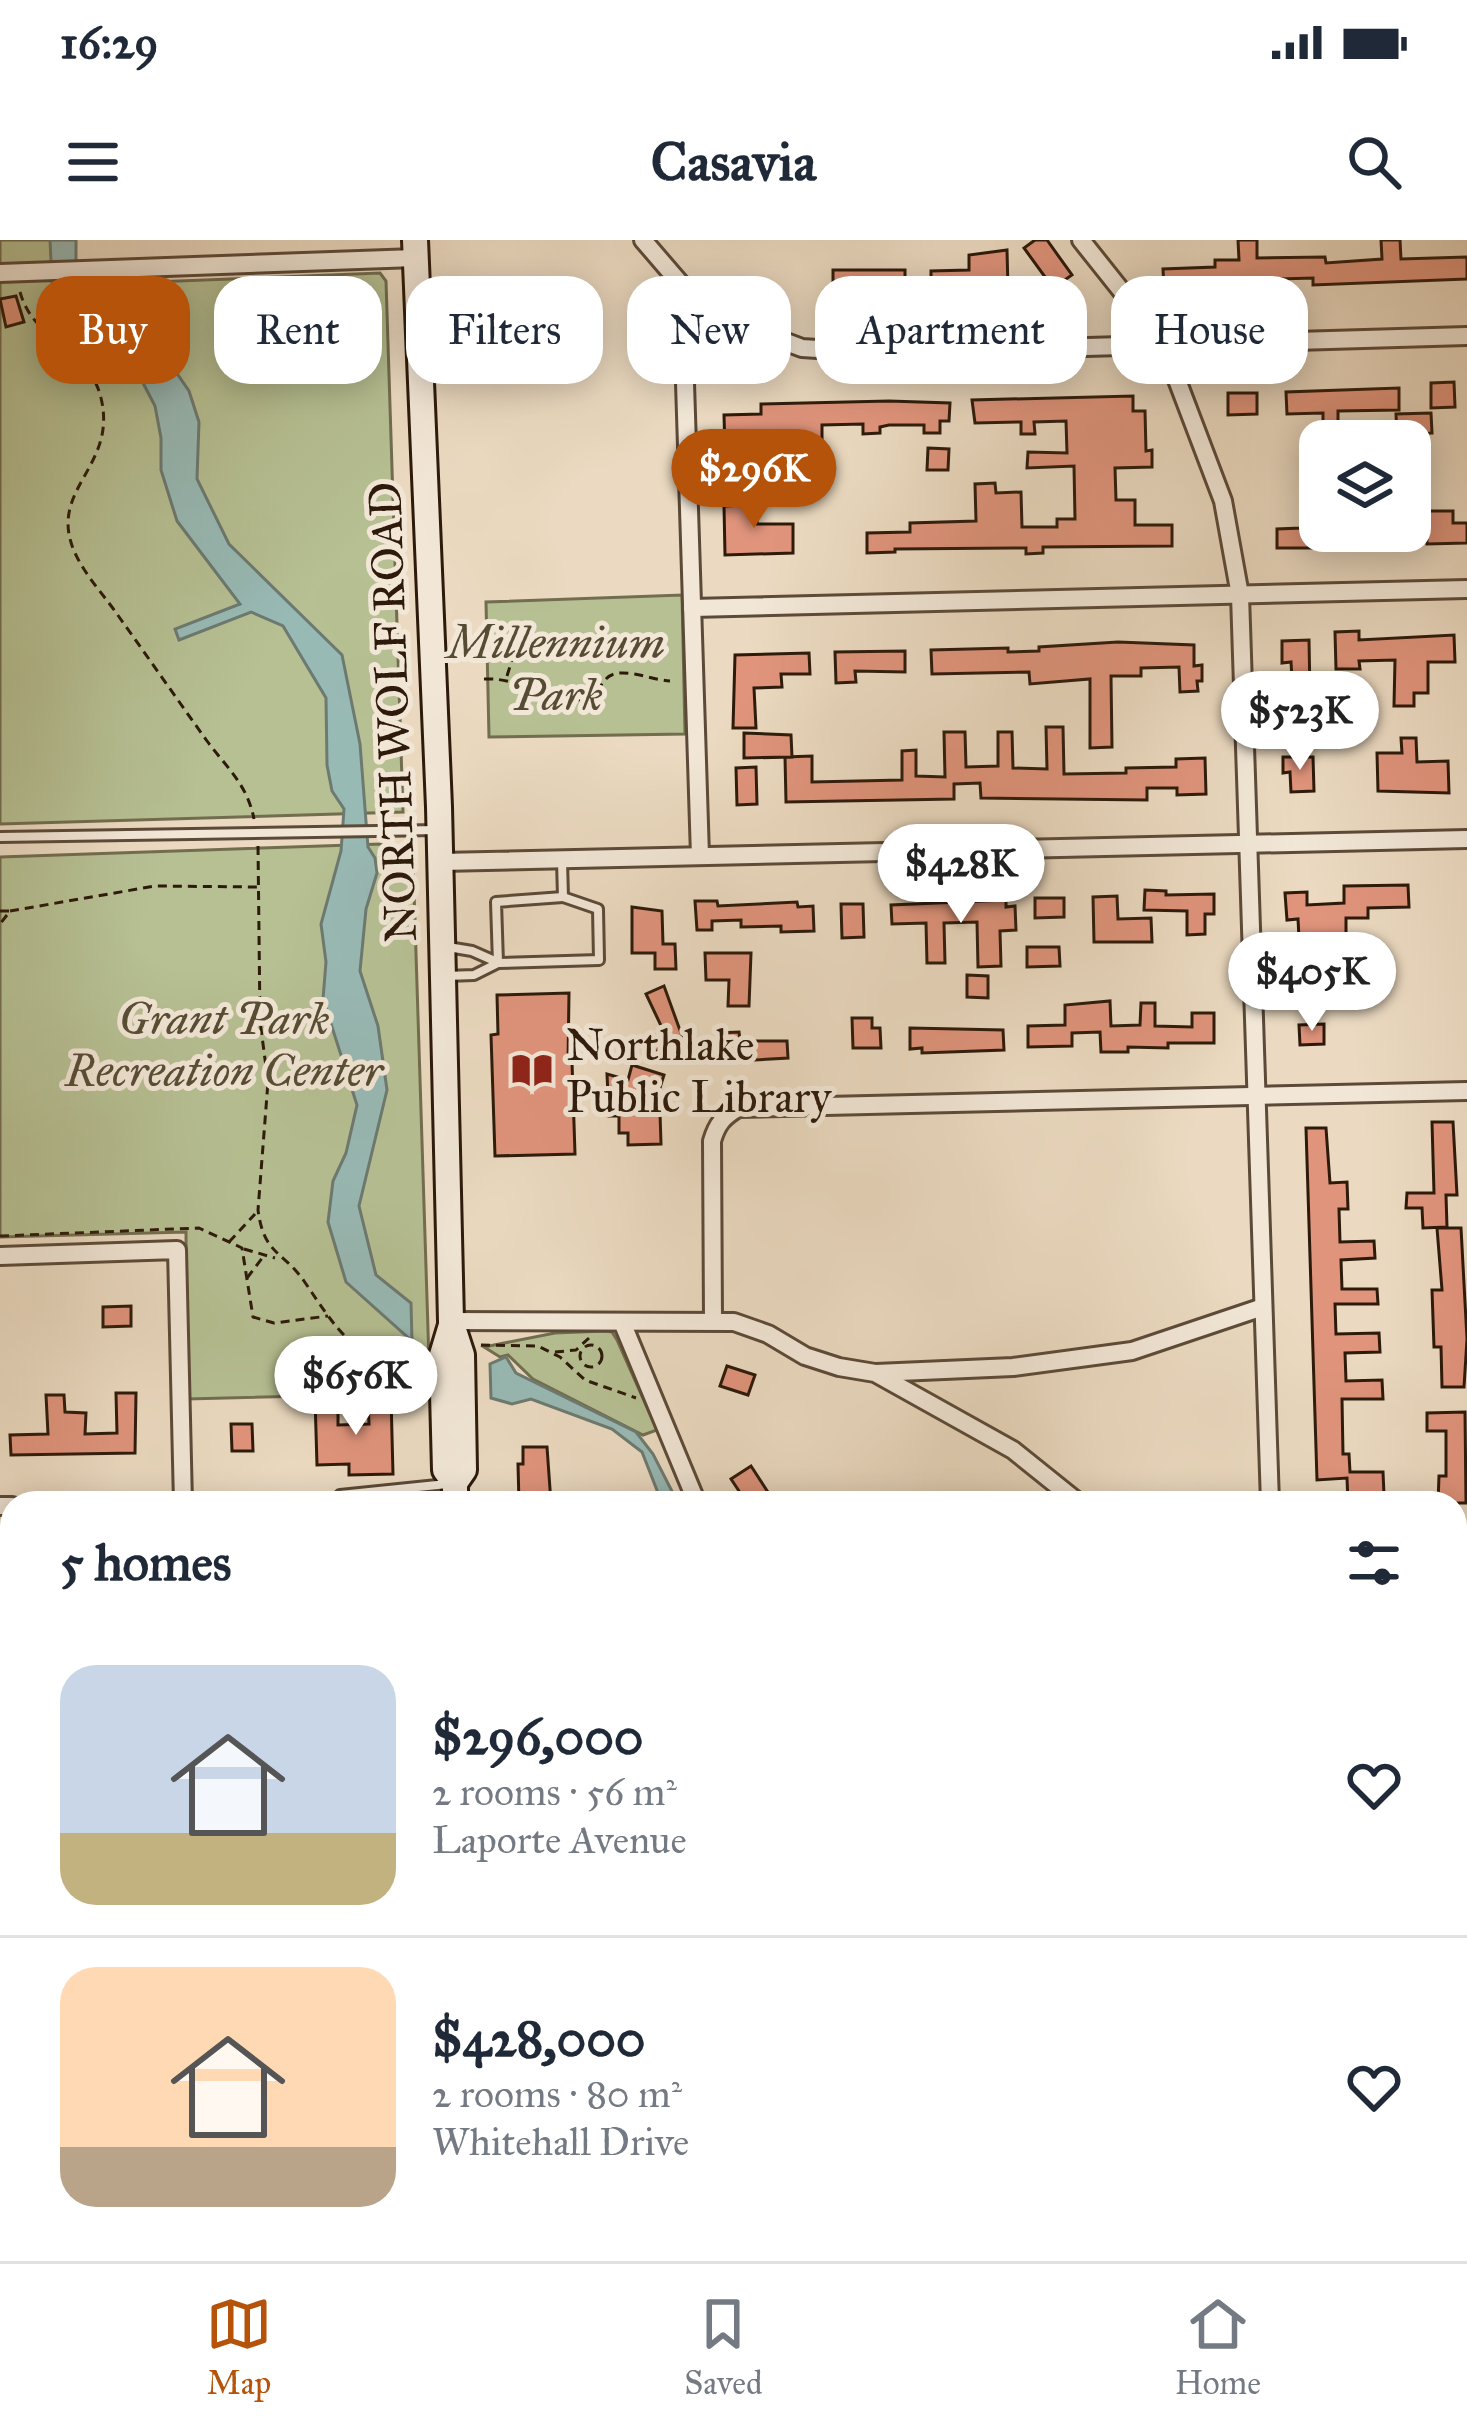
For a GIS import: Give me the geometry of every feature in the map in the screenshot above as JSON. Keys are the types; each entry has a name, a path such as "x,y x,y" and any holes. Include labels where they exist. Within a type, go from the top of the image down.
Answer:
{"main road":[{"name":"NORTH WOLF ROAD","path":"415,249 441,862 451,1323 462,1355 464,1470 456,1491"}],"street":[{"path":"643,240 674,276"},
{"path":"1081,240 1111,278"},
{"path":"7,273 415,249"},
{"path":"1308,340 1467,336"},
{"path":"791,344 879,353 1111,345"},
{"path":"685,384 700,856"},
{"path":"1179,384 1223,501 1240,596 1270,1491"},
{"path":"692,608 1467,589"},
{"path":"441,862 1467,839"},
{"path":"713,1319 712,1141 716,1127 739,1108 1467,1091"},
{"path":"0,1256 177,1250 182,1491"},
{"path":"451,1323 713,1319 751,1327 806,1356 839,1367 875,1373 1013,1367 1132,1352 1263,1307"},
{"path":"614,1322 692,1491"},
{"path":"875,1373 1013,1450 1064,1491"}],"lane":[{"path":"0,836 439,830"},
{"path":"562,860 563,897"},
{"path":"444,976 474,975 498,963 599,960 598,909 563,897 496,902 498,963"},
{"path":"442,946 472,951 498,963"},
{"path":"381,1491 428,1491"}],"path":[{"path":"7,273 34,324 75,353 94,376 101,399 105,424 99,454 69,503 74,551 212,748 243,784 254,819"},
{"path":"507,678 516,634"},
{"path":"484,680 507,678 551,698 580,700 594,697 605,680 620,671 643,680 670,681"},
{"path":"259,847 260,1021 268,1082 258,1210 267,1244 303,1280 349,1343 392,1364 424,1365"},
{"path":"0,910 155,886 259,887"},
{"path":"0,924 10,911"},
{"path":"228,1244 258,1210"},
{"path":"242,1249 280,1259"},
{"path":"245,1280 264,1256"},
{"path":"554,1352 576,1350 614,1322"},
{"path":"485,1344 538,1346 554,1352 585,1381 655,1403"},
{"path":"580,1353 585,1366 598,1365 601,1353 585,1345"},
{"path":"567,1365 585,1345"}],"green space":[{"path":"0,240 75,240 76,276 36,276 36,384 190,384 190,280 214,280 214,384 382,384 382,276 304,276 380,273 386,281 403,812 0,824"},
{"name":"Millennium Park","path":"682,595 685,734 489,737 486,602"},
{"name":"Grant Park Recreation Center","path":"381,844 400,848 413,859 430,1393 187,1399 186,1232 0,1237 0,857"},
{"path":"605,1331 617,1340 657,1430 643,1435 533,1379 508,1355 500,1357 484,1347 555,1333"}],"water":[{"path":"50,240 76,240 76,276 52,276"},
{"path":"144,384 184,384 199,422 197,479 229,544 342,655 360,744 368,847 377,873 366,909 360,971 378,1026 387,1090 359,1206 376,1275 411,1303 412,1341 346,1282 328,1222 333,1181 346,1153 357,1105 323,999 326,962 321,924 341,851 344,809 332,791 327,765 326,698 283,626 251,612 179,640 175,629 240,604 177,521 161,470 155,406"},
{"path":"506,1357 516,1373 636,1432 672,1491 657,1491 642,1452 612,1429 531,1399 512,1404 491,1398 490,1364"}],"building":[{"path":"1035,240 1047,240 1072,275 1044,276 1024,248"},
{"path":"1238,240 1257,240 1257,258 1325,257 1326,263 1382,259 1381,240 1400,240 1401,259 1467,257 1467,279 1313,285 1308,276 1163,276 1163,269 1215,267 1215,260 1239,260"},
{"path":"1007,250 1008,276 931,276 931,271 969,270 969,255"},
{"path":"833,270 905,270 905,276 833,276"},
{"path":"16,296 24,322 6,327 0,299"},
{"path":"1454,382 1455,407 1431,408 1431,383"},
{"path":"1399,388 1399,410 1338,411 1338,420 1323,420 1323,413 1287,414 1286,392"},
{"path":"1228,393 1257,393 1257,414 1228,415"},
{"path":"1133,396 1133,411 1145,411 1146,451 1152,450 1152,467 1115,468 1116,500 1135,500 1135,525 1172,525 1172,546 1043,547 1043,553 1026,554 1026,548 867,553 867,533 910,532 910,523 976,521 975,484 995,483 996,493 1021,492 1022,527 1057,527 1057,519 1075,519 1074,466 1027,468 1028,452 1067,453 1066,421 1034,422 1035,434 1021,434 1021,422 975,423 972,400"},
{"path":"950,403 949,421 940,421 940,433 924,433 924,425 889,425 880,427 880,433 863,434 863,424 822,425 822,448 809,448 809,442 742,442 742,451 725,450 724,415 761,414 761,404"},
{"path":"1431,413 1432,433 1431,420 1396,420 1396,414"},
{"path":"928,448 949,449 948,470 927,470"},
{"path":"743,493 757,493 757,524 793,524 793,553 725,555 724,506 743,505"},
{"path":"1431,511 1453,511 1453,523 1467,523 1467,543 1431,544"},
{"path":"1299,528 1299,548 1277,548 1277,529"},
{"path":"1359,631 1359,640 1454,635 1455,662 1428,662 1428,693 1414,693 1414,706 1394,706 1395,660 1359,661 1360,669 1336,669 1335,632"},
{"path":"1309,640 1310,694 1293,696 1291,662 1282,663 1282,641"},
{"path":"1118,642 1194,645 1194,666 1202,665 1202,681 1197,681 1198,691 1180,692 1179,667 1141,668 1141,676 1111,676 1112,747 1090,748 1090,679 1030,684 1029,672 932,674 931,650 1039,651 1039,647"},
{"path":"905,651 905,672 855,671 856,682 836,683 835,652"},
{"path":"809,653 810,674 781,674 782,687 754,688 756,728 733,728 735,655"},
{"path":"1046,727 1063,727 1064,774 1126,773 1126,768 1176,767 1176,759 1205,758 1206,794 1177,795 1177,788 1147,788 1147,800 981,798 980,783 954,784 954,799 786,802 785,757 812,756 812,782 902,780 902,751 916,750 916,776 945,777 944,732 965,732 966,767 998,766 998,732 1012,732 1013,768 1047,769"},
{"path":"744,733 791,735 792,757 744,758"},
{"path":"1401,738 1416,738 1417,762 1448,761 1449,793 1378,791 1377,753 1402,753"},
{"path":"1283,757 1313,757 1314,791 1291,792"},
{"path":"756,767 757,804 737,805 736,768"},
{"path":"1408,885 1409,907 1368,908 1368,918 1346,918 1346,940 1299,938 1298,919 1287,920 1285,893 1307,892 1307,905 1344,903 1344,886"},
{"path":"1145,890 1166,891 1166,895 1214,894 1214,914 1205,914 1205,934 1187,935 1187,911 1144,910"},
{"path":"1117,896 1118,919 1151,918 1152,942 1094,942 1093,897"},
{"path":"1035,898 1064,898 1064,917 1035,918"},
{"path":"1006,900 1006,907 1015,906 1016,930 1000,931 1001,966 978,967 977,922 944,923 945,963 927,963 926,923 892,924 891,905"},
{"path":"695,901 717,901 718,906 797,902 798,907 813,906 814,931 741,927 741,920 712,921 712,930 697,930"},
{"path":"841,904 863,904 864,937 842,938"},
{"path":"632,907 662,911 663,944 675,944 676,969 655,969 655,953 632,953"},
{"path":"1027,947 1059,947 1060,966 1027,967"},
{"path":"705,953 751,953 749,1006 728,1006 729,980 706,980"},
{"path":"967,975 988,976 988,998 967,997"},
{"path":"664,986 686,1047 658,1058 650,1037 664,1032 646,994"},
{"name":"Northlake Public Library","path":"569,993 575,1154 495,1156 491,1035 498,1034 497,995"},
{"path":"1110,1001 1111,1026 1140,1025 1141,1003 1155,1003 1155,1026 1192,1027 1192,1013 1214,1013 1214,1043 1168,1043 1168,1048 1101,1052 1100,1032 1072,1033 1072,1046 1028,1047 1028,1026 1065,1025 1065,1005"},
{"path":"852,1018 872,1018 872,1028 880,1028 881,1048 853,1048"},
{"path":"1324,1024 1324,1044 1300,1045 1299,1025"},
{"path":"910,1028 1003,1030 1004,1050 922,1053 922,1048 910,1049"},
{"path":"739,1032 740,1041 787,1041 788,1058 719,1062 718,1033"},
{"path":"632,1065 664,1075 652,1113 660,1113 661,1144 628,1145 628,1133 619,1133 619,1116 609,1116 607,1074 628,1080"},
{"path":"1432,1122 1453,1122 1457,1195 1446,1195 1447,1227 1423,1228 1422,1208 1406,1208 1407,1193 1434,1193"},
{"path":"1306,1128 1326,1128 1330,1183 1347,1182 1348,1209 1339,1209 1340,1242 1374,1241 1375,1258 1341,1260 1342,1289 1377,1289 1378,1304 1335,1304 1336,1334 1379,1333 1380,1352 1345,1353 1346,1381 1382,1380 1383,1399 1342,1399 1343,1454 1349,1454 1350,1472 1383,1472 1384,1491 1348,1491 1347,1478 1317,1480"},
{"path":"1437,1228 1461,1228 1467,1339 1464,1387 1442,1387 1441,1347 1434,1347 1432,1290 1442,1290"},
{"path":"131,1306 131,1326 103,1327 103,1307"},
{"path":"727,1366 755,1375 748,1395 720,1386"},
{"path":"116,1393 136,1393 135,1453 11,1455 10,1435 48,1434 46,1395 64,1395 65,1412 86,1413 85,1434 117,1433"},
{"path":"391,1397 393,1474 349,1475 349,1464 317,1465 315,1398 338,1398 338,1425 369,1424 368,1398"},
{"path":"1465,1412 1466,1491 1438,1491 1439,1476 1446,1476 1446,1431 1427,1431 1427,1413"},
{"path":"231,1424 252,1424 253,1451 232,1451"},
{"path":"523,1447 547,1447 550,1491 519,1491 518,1464 523,1464"},
{"path":"751,1466 767,1491 739,1491 731,1479"}],"place":[{"name":"Northlake Public Library","path":"532,1070"}]}
